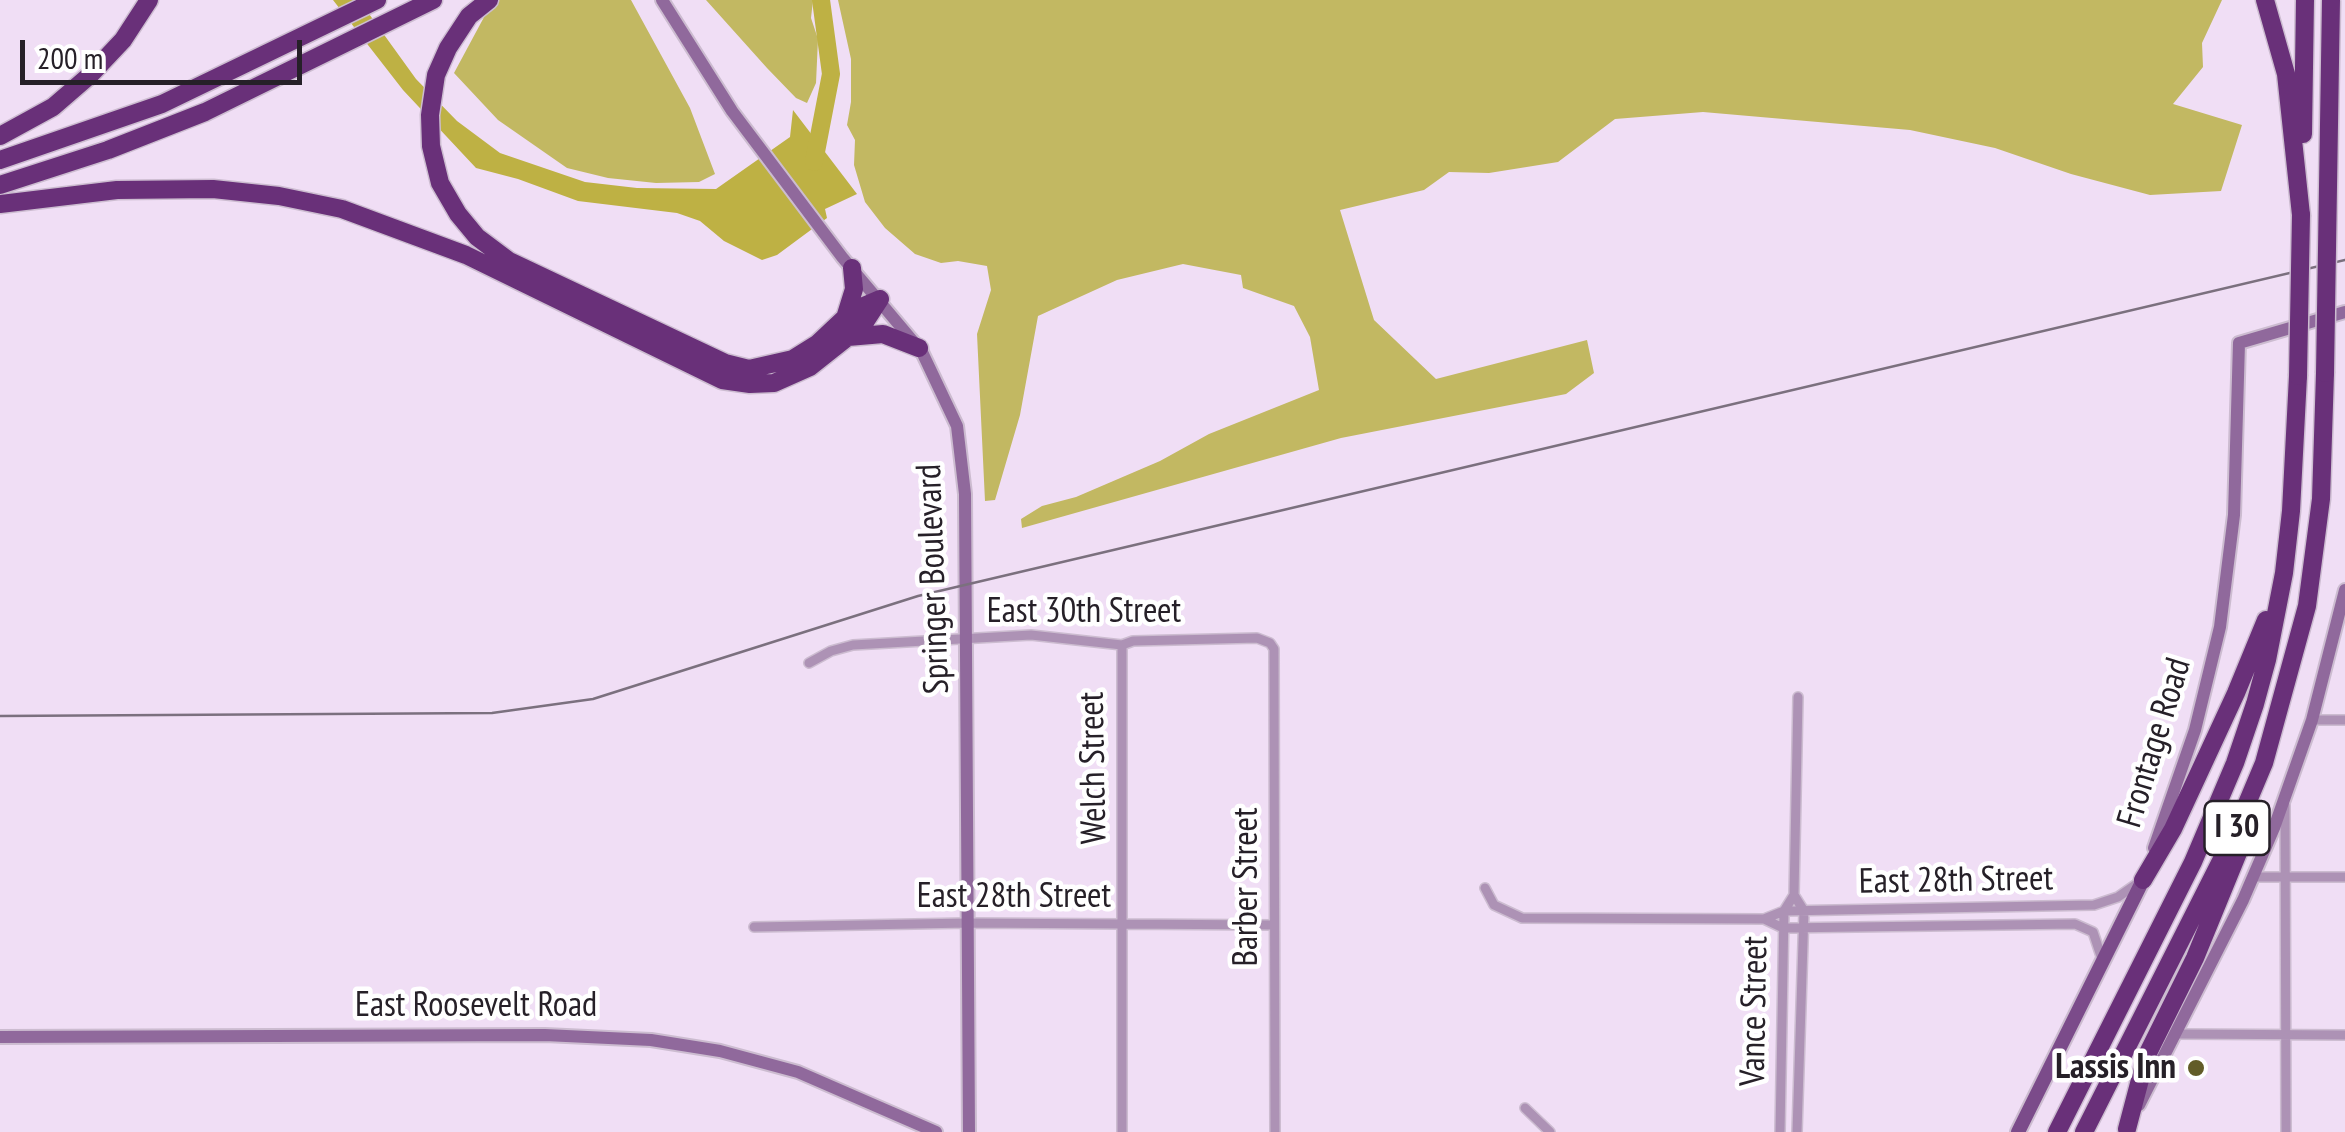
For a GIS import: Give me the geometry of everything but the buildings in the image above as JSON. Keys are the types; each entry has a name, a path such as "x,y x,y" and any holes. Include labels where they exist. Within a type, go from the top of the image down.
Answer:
{"highway":[{"path":"0,136 52,106 90,76 123,40 149,0"},
{"path":"0,160 162,104 377,0"},
{"path":"0,185 170,127 258,88 433,0"},
{"path":"490,0 470,16 448,48 434,88 430,116 432,146 440,183 458,214 477,237 508,261 725,363 774,374"},
{"path":"2265,0 2286,74 2301,215"},
{"name":"I 30","path":"2057,1132 2194,862 2250,718 2267,660 2291,511 2298,376 2305,0"},
{"name":"I 30","path":"2084,1132 2232,839 2264,762 2307,606 2320,499 2331,0"},
{"path":"0,204 116,190 212,189 279,196 342,210 466,255 722,380 810,367 846,328 854,289 847,262"},
{"path":"846,328 862,325 880,299"},
{"path":"846,328 898,337 919,348"},
{"path":"2143,880 2173,828 2236,693 2284,573"},
{"path":"2126,1131 2146,1057 2218,903 2247,826 2264,762"}],"main road":[{"name":"Springer Boulevard","path":"662,0 732,112 847,262 919,348 947,401 959,440 966,494 969,1132"},
{"name":"Frontage Road","path":"2018,1132 2143,880 2195,730 2220,627 2234,515 2238,343 2345,312"},
{"path":"2126,1131 2254,877 2312,720 2345,590"},
{"name":"East Roosevelt Road","path":"0,1037 561,1035 652,1040 720,1051 798,1072 936,1132"}],"street":[{"name":"East 30th Street","path":"809,663 838,649 881,642 1031,635 1122,645 1134,640 1257,638 1270,643"},
{"name":"Barber Street","path":"1270,643 1274,650 1275,1132"},
{"name":"Welch Street","path":"1122,645 1122,1132"},
{"name":"Vance Street","path":"1780,1132 1784,911 1794,895 1798,697"},
{"path":"2312,720 2345,720"},
{"path":"2285,798 2286,1132"},
{"path":"2254,877 2345,877"},
{"name":"East 28th Street","path":"1485,888 1494,906 1522,918 1764,918 1804,910 2081,907 2106,902 2143,880"},
{"name":"Vance Street","path":"1794,895 1804,910 1798,1132"},
{"name":"East 28th Street","path":"1764,918 1784,928 2075,924 2090,930 2097,939 2103,966"},
{"name":"East 28th Street","path":"754,927 968,923 1274,925"},
{"path":"2176,1034 2345,1035"},
{"path":"1525,1108 1550,1132"}],"shaded area":[{"path":"333,0 359,0 416,79 457,121 500,153 585,182 637,188 716,189 790,137 793,110 857,194 825,209 827,218 777,255 762,260 724,241 700,221 677,213 578,201 476,168 403,90"},
{"path":"499,0 631,0 690,108 715,174 699,182 656,183 608,178 567,168 498,120 454,73 490,6"},
{"path":"706,0 813,0 811,18 818,39 816,83 807,103 796,98"},
{"path":"838,0 2222,0 2202,43 2203,67 2173,104 2242,125 2221,191 2150,195 1995,148 1910,130 1703,112 1615,119 1558,162 1489,173 1449,172 1424,190 1340,210 1374,320 1436,379 1587,340 1594,373 1566,394 1341,438 1022,528 1021,519 1042,506 1076,497 1160,461 1209,434 1319,390 1310,337 1294,306 1243,288 1241,275 1183,264 1117,280 1038,316 1020,415 995,500 985,501 977,334 991,290 987,266 958,261 941,263 915,254 885,228 865,202 854,165 855,140 847,125 851,59"}],"waterway":[{"path":"814,162 831,74 821,0"}],"railway":[{"path":"0,716 492,713 593,699 918,596 2345,260"}],"place":[{"name":"Lassis Inn","path":"2196,1068"}]}
